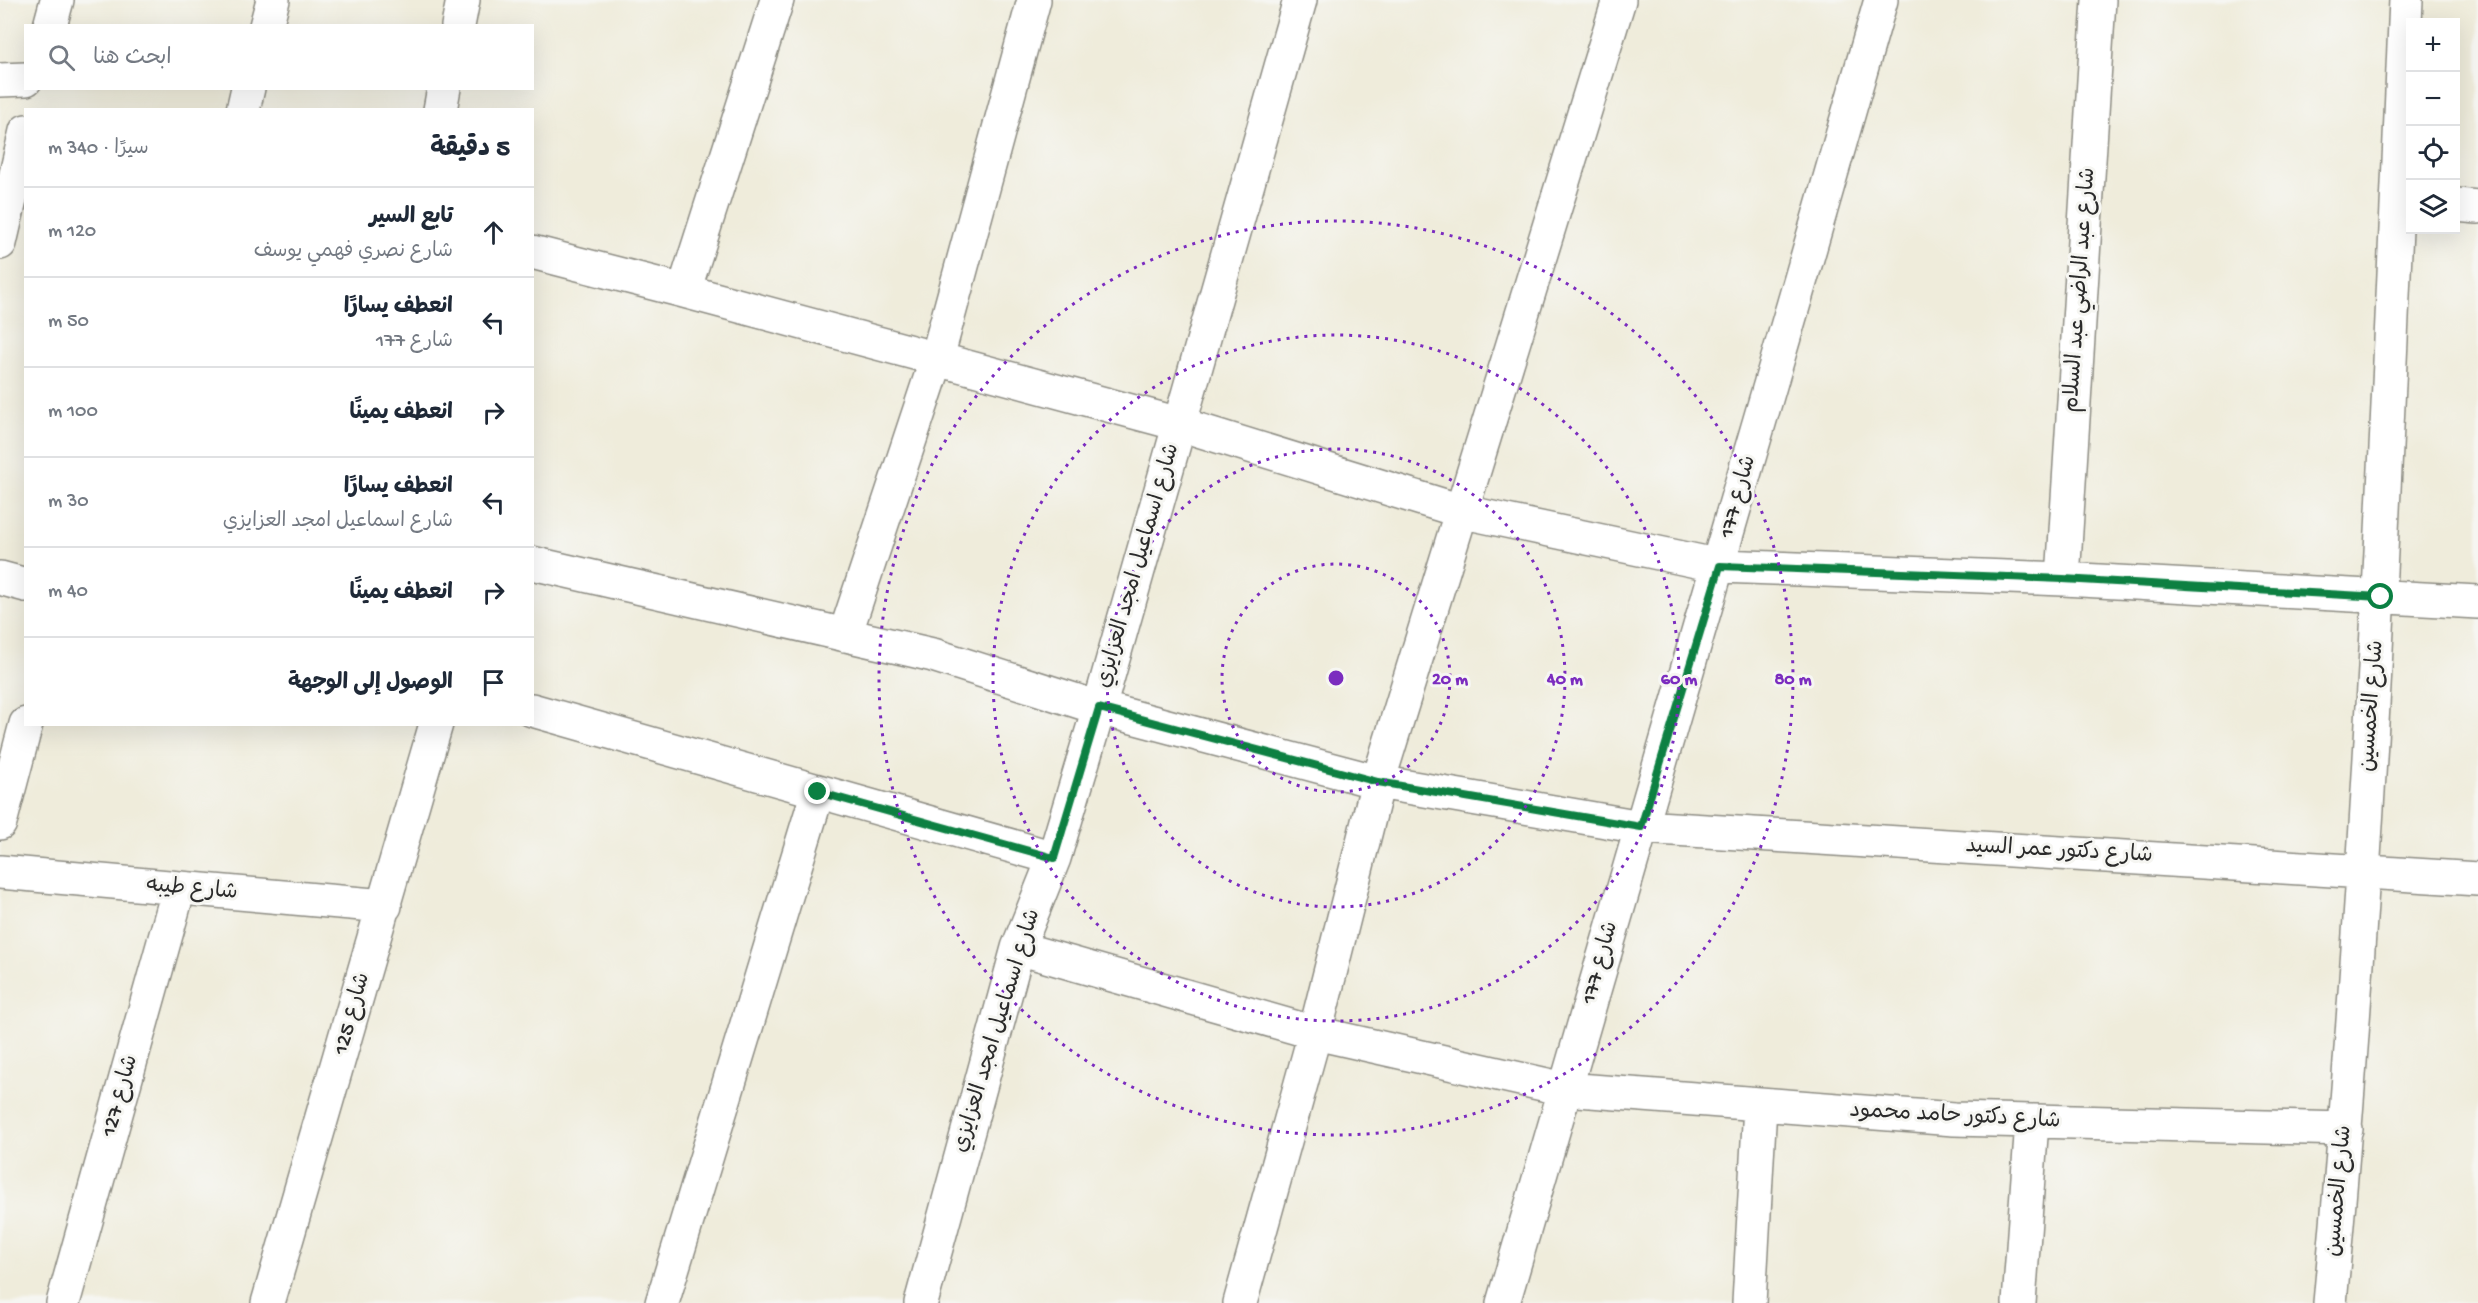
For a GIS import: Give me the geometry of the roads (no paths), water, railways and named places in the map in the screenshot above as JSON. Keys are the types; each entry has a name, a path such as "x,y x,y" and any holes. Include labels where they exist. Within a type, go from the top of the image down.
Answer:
{"street":[{"path":"51,24 57,0"},
{"path":"267,24 273,0"},
{"path":"458,24 463,0"},
{"path":"684,291 777,0"},
{"path":"845,635 937,358 1034,0"},
{"name":"شارع اسماعيل امجد العزايزي","path":"921,1303 1018,948 1054,858 1099,708 1300,0"},
{"path":"1240,1303 1315,1033 1378,782 1464,512 1619,0"},
{"name":"شارع 177","path":"1503,1303 1641,827 1720,566 1881,0"},
{"name":"شارع عبد الراضي عبد السلام","path":"2063,579 2099,0"},
{"name":"شارع الخمسين","path":"2330,1303 2346,1129 2381,597 2404,201 2406,0"},
{"path":"0,80 24,79"},
{"path":"30,108 35,90"},
{"path":"243,108 248,90"},
{"path":"440,108 444,90"},
{"path":"0,243 24,140"},
{"path":"2460,205 2478,207"},
{"path":"534,253 1179,424 1464,512 1720,566 2063,579 2478,602"},
{"name":"شارع دكتور عمر السيد","path":"534,563 933,655 1099,708 1378,782 1641,827 2478,879"},
{"path":"0,579 24,585"},
{"path":"534,711 1054,858"},
{"path":"0,823 25,726"},
{"name":"شارع 125","path":"268,1303 435,726"},
{"path":"662,1303 818,792"},
{"name":"شارع طيبه","path":"0,872 385,906"},
{"name":"شارع 127","path":"63,1303 179,888"},
{"name":"شارع دكتور حامد محمود","path":"1018,948 1315,1033 1565,1089 1760,1106 2032,1122 2346,1129"},
{"path":"1749,1303 1760,1106"},
{"path":"2019,1303 2032,1122"}]}
